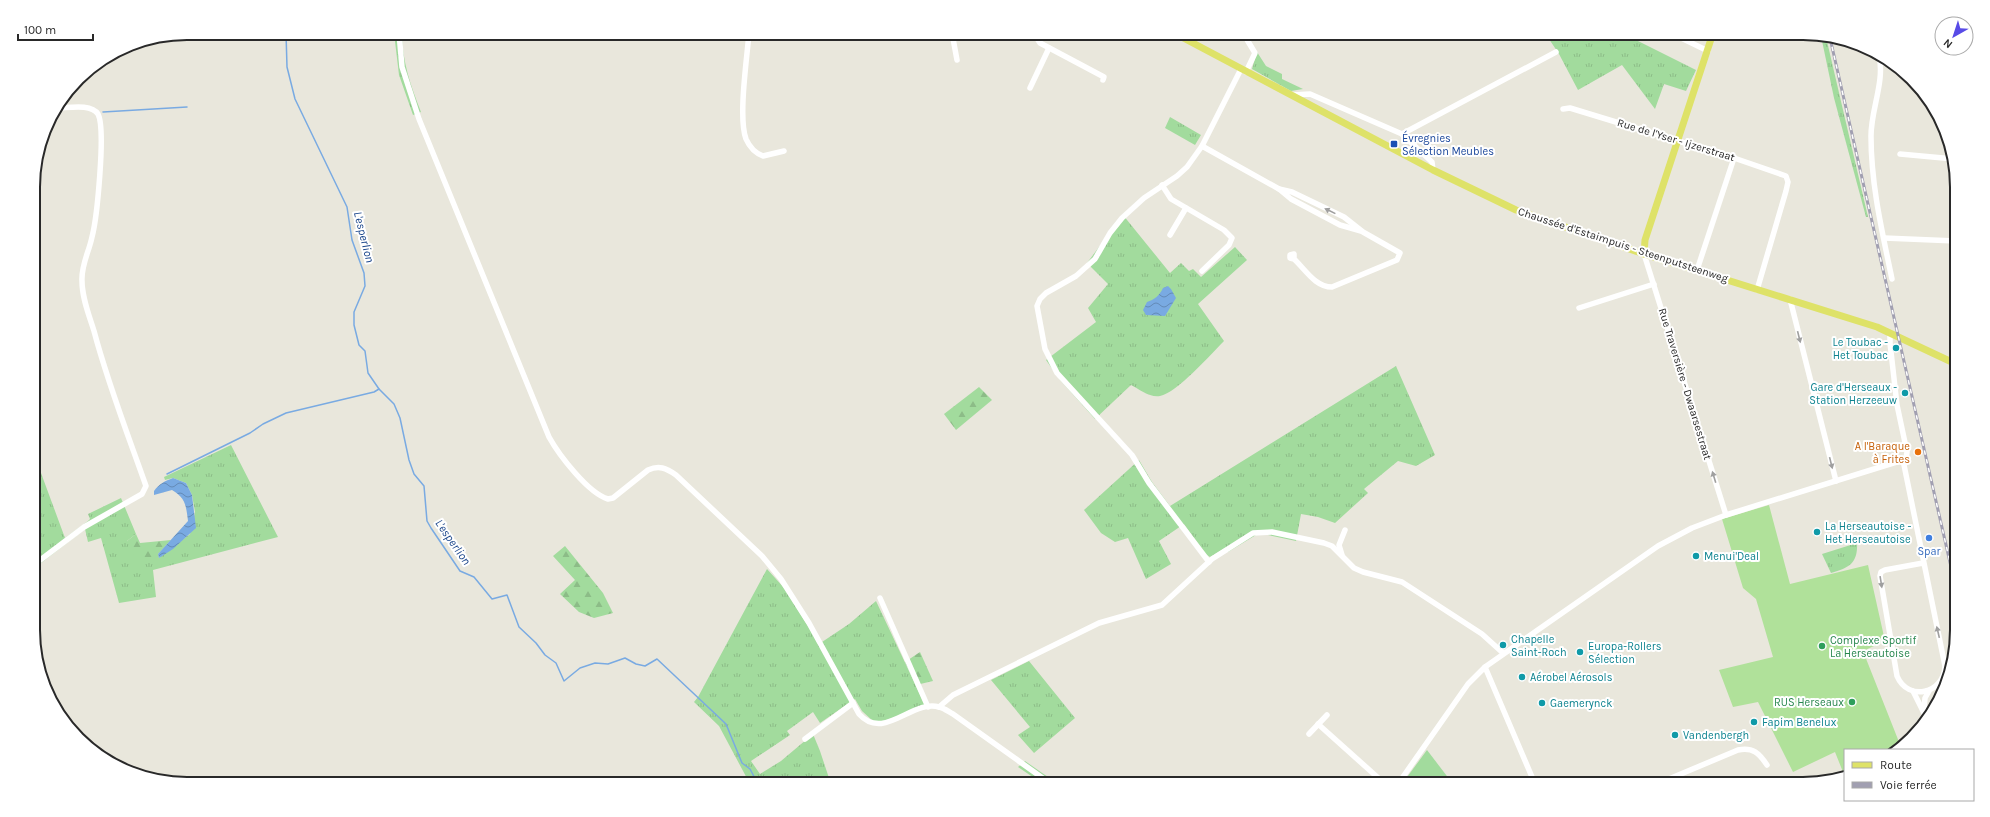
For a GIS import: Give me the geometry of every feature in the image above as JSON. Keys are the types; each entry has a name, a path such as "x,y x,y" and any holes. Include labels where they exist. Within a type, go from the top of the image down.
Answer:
{"main road":[{"name":"Chaussée d'Estaimpuis - Steenputsteenweg","path":"1187,40 1433,170 1516,210 1644,254 1790,299 1890,333 1950,361"},
{"path":"1644,254 1645,240 1711,40"}],"street":[{"path":"400,40 402,67 419,119 549,437 564,461 596,493 608,499 612,498 648,470 655,467 663,468 676,475 762,556 781,579 865,721 877,725 928,707 939,707 953,714 1041,777"},
{"path":"749,40 744,106 744,131 746,139 754,151 763,156 784,151"},
{"path":"953,40 957,60"},
{"path":"1038,40 1040,43 1104,77 1103,80"},
{"path":"1209,562 1149,483 1132,455 1057,373 1044,349 1037,314 1037,306 1040,299 1046,293 1076,276 1091,263 1122,218 1144,198 1177,176 1187,167 1202,146 1255,53 1247,40"},
{"path":"1685,40 1708,51"},
{"path":"1030,88 1049,48"},
{"path":"1402,134 1556,52"},
{"path":"1880,63 1877,96 1872,123 1871,148 1874,192 1892,279"},
{"path":"1292,95 1310,94 1402,134 1432,162 1433,170"},
{"path":"40,560 84,527 142,494 146,486 106,374 84,295 82,281 84,264 92,237 99,189 101,144 98,115 94,110 87,108 64,108"},
{"name":"Rue de l'Yser - Ijzerstraat","path":"1563,109 1570,108 1780,172 1787,178 1786,191 1757,290"},
{"path":"1202,146 1279,189 1291,199 1340,225 1363,232"},
{"path":"1900,154 1947,158"},
{"path":"1697,270 1734,158"},
{"path":"1162,185 1171,199 1224,230 1232,238 1229,245 1202,271"},
{"path":"1279,189 1292,192 1344,218 1363,232 1400,253 1397,260 1332,288 1322,286 1316,282 1294,259"},
{"path":"1170,234 1186,208"},
{"path":"1884,238 1950,241"},
{"name":"Rue Traversière - Dwaarsestraat","path":"1644,254 1726,514"},
{"path":"1579,308 1654,284"},
{"path":"1790,299 1836,481"},
{"path":"1404,777 1468,684 1485,667 1658,546 1692,528 1726,514 1906,458 1907,452 1897,405 1890,333"},
{"path":"1903,460 1945,668"},
{"path":"1342,555 1339,545 1345,530"},
{"path":"939,707 953,695 1099,623 1162,605 1209,562 1244,538 1254,533 1263,531 1324,543 1332,546 1354,568 1363,572 1402,582 1482,634 1503,653"},
{"path":"1923,563 1885,570 1880,572 1880,576 1897,676 1903,686 1913,692 1924,711"},
{"path":"880,598 928,707"},
{"path":"1485,667 1532,777"},
{"path":"1924,711 1925,698 1929,691 1940,683"},
{"path":"1913,692 1929,691"},
{"path":"805,739 853,703"},
{"path":"1309,734 1327,715"},
{"path":"1318,724 1377,777"},
{"path":"1674,777 1745,748 1752,749 1759,754 1767,765"}],"green space":[{"path":"395,40 402,40 408,74 421,112 413,115 399,75"},
{"path":"1550,40 1636,40 1696,70 1686,91 1664,84 1655,109 1622,65 1578,90 1559,54"},
{"path":"1822,41 1827,42 1868,217 1866,217 1834,98"},
{"path":"1257,52 1266,66 1282,74 1282,79 1303,89 1291,91 1252,69"},
{"path":"1170,117 1201,135 1195,145 1165,128"},
{"path":"1123,215 1170,273 1181,263 1189,271 1193,269 1201,277 1235,247 1247,260 1198,304 1224,341 1194,372 1167,393 1160,396 1152,396 1131,385 1095,419 1060,380 1046,360 1096,322 1088,308 1108,284 1087,263"},
{"path":"1396,366 1435,455 1416,466 1398,461 1364,489 1368,493 1335,523 1318,517 1301,514 1296,541 1268,535 1256,535 1228,552 1225,548 1210,557 1205,554 1184,524 1159,541 1171,564 1146,579 1128,538 1115,542 1101,533 1084,510 1139,460 1152,482 1170,506"},
{"path":"979,387 992,400 956,430 944,414"},
{"path":"231,445 278,537 153,570 156,597 119,603 101,538 88,542 85,529 40,564 40,474 65,538 90,519 88,514 121,498 136,534 127,541 159,558 190,534 195,512 192,495 186,483 173,478 165,480 164,477"},
{"name":"Complexe Sportif La Herseautoise","path":"1769,505 1790,584 1868,565 1885,641 1863,651 1899,741 1892,747 1889,749 1844,749 1844,771 1843,771 1835,752 1793,772 1758,702 1733,707 1719,670 1773,657 1756,599 1743,588 1722,519"},
{"path":"136,534 140,543 171,540 158,554 159,558 135,559 127,541"},
{"path":"1857,543 1856,555 1851,564 1843,569 1831,573 1822,554"},
{"path":"565,546 603,593 613,613 594,618 579,612 560,594 575,580 553,556"},
{"path":"767,569 785,589 819,644 849,624 876,601 925,705 885,721 874,722 862,711 855,699 820,723 813,712 787,731 790,735 751,761 760,774 781,761 813,734 829,777 746,777 719,726 694,702"},
{"path":"920,652 933,681 916,685 905,662"},
{"path":"1029,661 1075,718 1034,753 1018,735 1030,727 991,680"},
{"path":"1427,750 1448,777 1407,777"},
{"path":"1025,761 1048,777 1033,777 1018,767"}],"water":[{"path":"1168,286 1176,298 1165,316 1146,315 1143,310 1147,302 1154,299 1163,288"},
{"path":"173,478 186,483 192,495 196,528 173,549 159,558 158,554 188,521 187,511 183,499 177,493 172,490 154,495 154,491 158,486"}],"waterway":[{"name":"L'esperlion","path":"286,40 287,67 295,99 347,207 352,240 364,273 365,286 354,312 354,325 359,345 365,351 368,373 379,389 394,404 400,418 409,460 414,474 424,486 427,521 431,528 460,571 474,577 492,599 507,595 519,627 536,643 545,655 556,663 564,681 580,668 595,663 608,664 625,658 636,664 645,666 657,659 726,724 742,763 750,769 754,777"},
{"path":"103,112 187,107"},
{"path":"167,474 250,433 263,424 286,413 374,392 379,389"}],"railway":[{"path":"1831,43 1950,562"}],"place":[{"name":"Évregnies Sélection Meubles","path":"1394,144"},
{"name":"Le Toubac - Het Toubac","path":"1896,348"},
{"name":"Gare d'Herseaux - Station Herzeeuw","path":"1905,393"},
{"name":"A l'Baraque à Frites","path":"1918,452"},
{"name":"La Herseautoise - Het Herseautoise","path":"1817,532"},
{"name":"Spar","path":"1929,538"},
{"name":"Menui'Deal","path":"1696,556"},
{"name":"Chapelle Saint-Roch","path":"1503,645"},
{"name":"Complexe Sportif La Herseautoise","path":"1822,646"},
{"name":"Europa-Rollers Sélection","path":"1580,652"},
{"name":"Aérobel Aérosols","path":"1522,677"},
{"name":"RUS Herseaux","path":"1852,702"},
{"name":"Gaemerynck","path":"1542,703"},
{"name":"Fapim Benelux","path":"1754,722"},
{"name":"Vandenbergh","path":"1675,735"}]}
